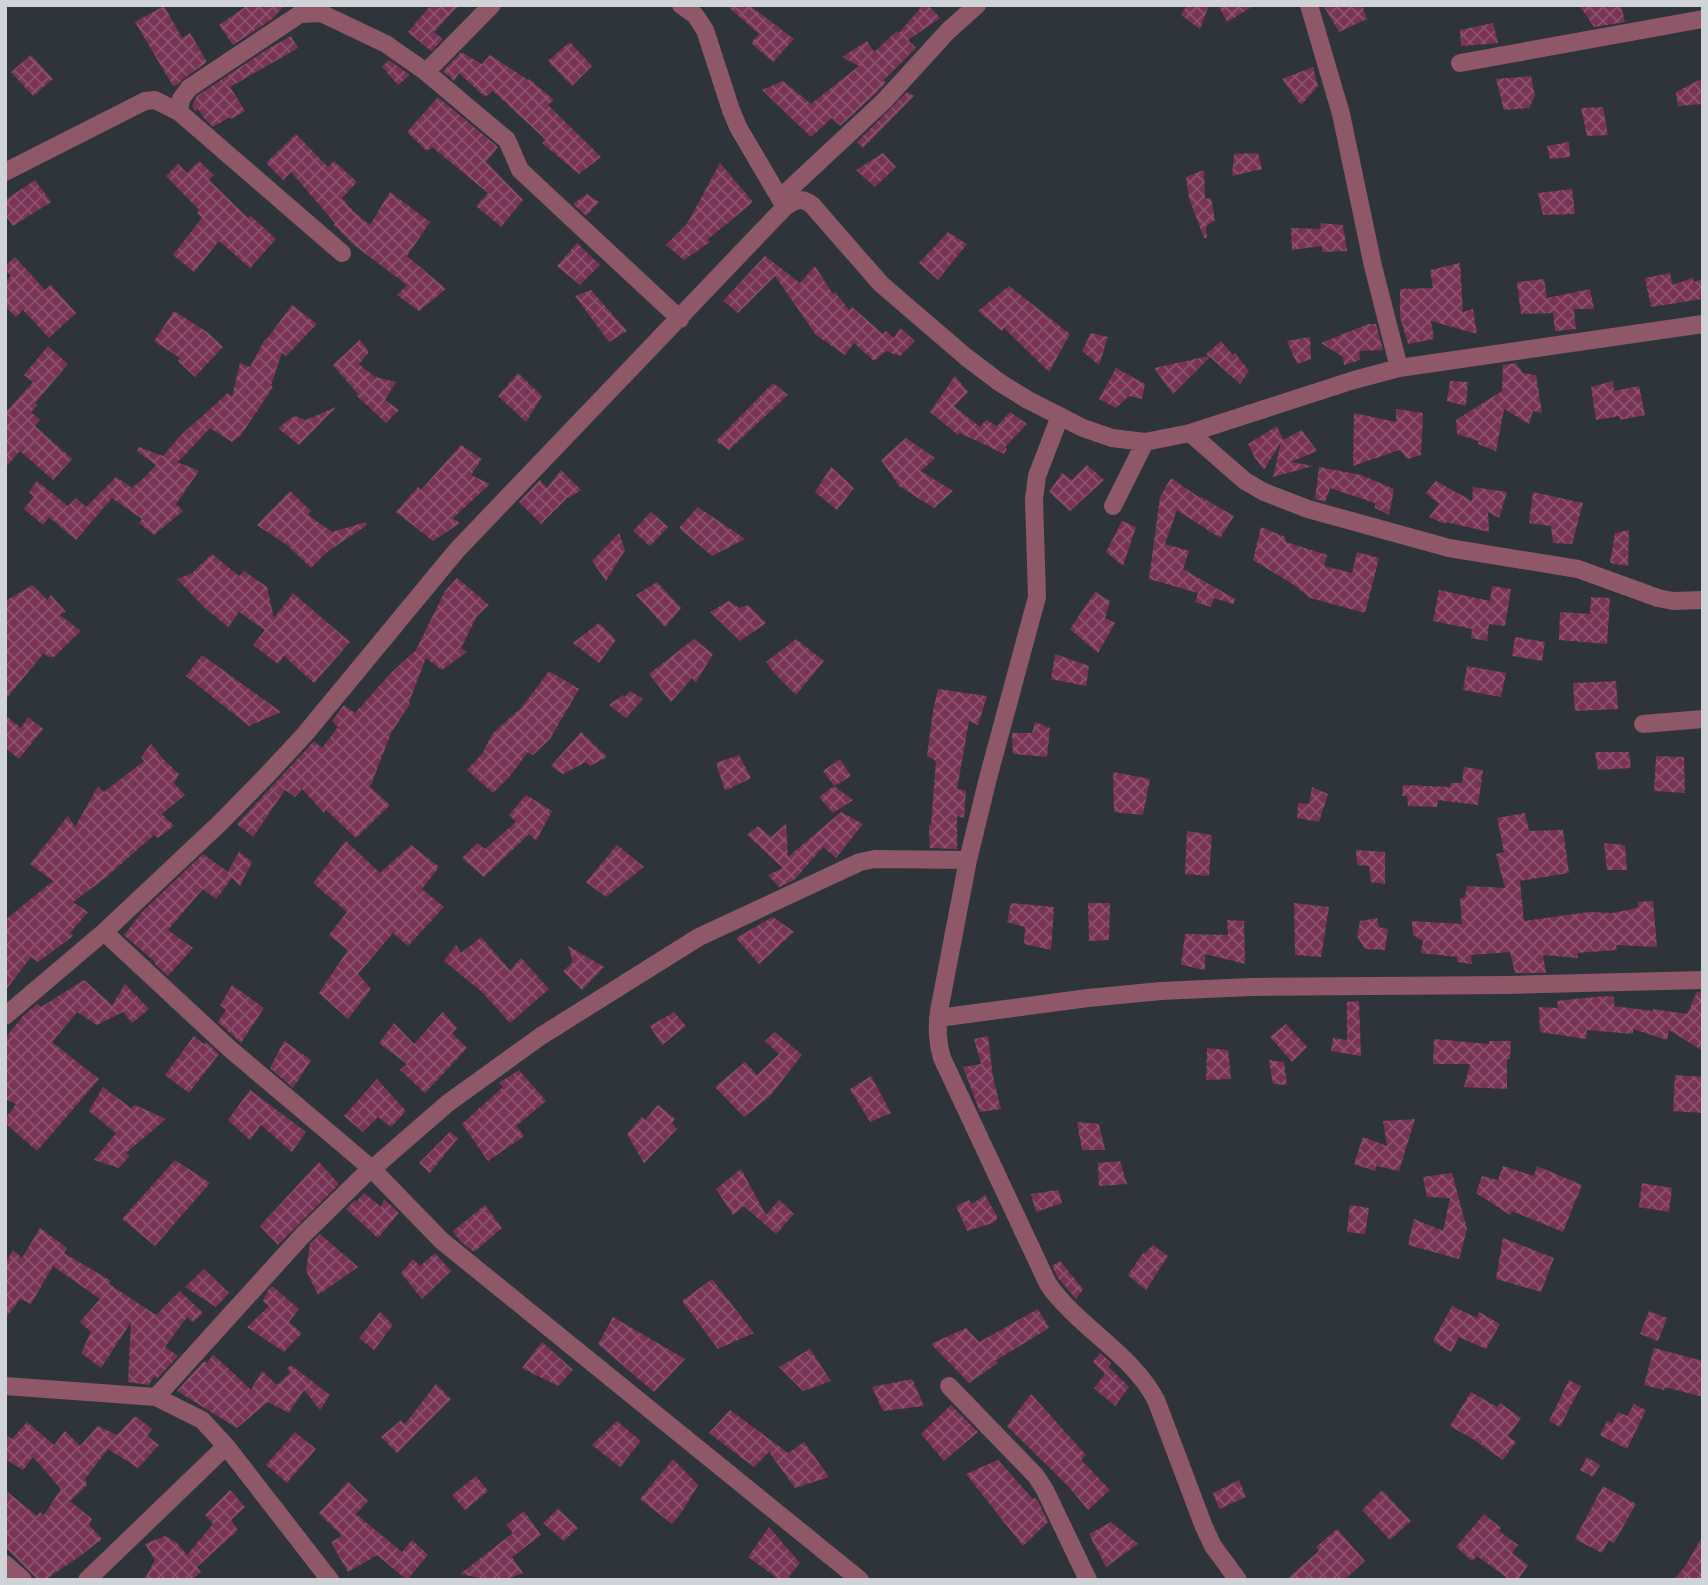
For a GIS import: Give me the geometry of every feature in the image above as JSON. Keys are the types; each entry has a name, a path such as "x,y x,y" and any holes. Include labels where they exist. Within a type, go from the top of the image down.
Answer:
{"street":[{"path":"426,72 492,5"},
{"path":"681,5 695,15 705,30 738,127 783,203"},
{"path":"5,1016 104,932 268,774 305,734 457,550 680,319 783,203 884,101 948,31 978,5"},
{"path":"1308,5 1341,114 1373,266 1399,368"},
{"path":"178,112 181,99 189,88 300,15 319,9 386,44 426,72 507,140 520,170 680,319"},
{"path":"1460,63 1703,19"},
{"path":"5,172 145,101 155,100 178,112 342,253"},
{"path":"783,203 800,199 812,205 881,284 999,382 1083,428 1112,439 1145,442 1190,433 1353,380 1399,368 1703,324"},
{"path":"1060,416 1035,488 1037,597 968,860 936,1028 937,1043 1048,1284 1070,1310 1136,1371 1149,1387 1204,1527 1213,1546 1238,1580"},
{"path":"1190,433 1245,481 1264,492 1308,509 1450,548 1578,569 1658,598 1673,601 1703,600"},
{"path":"1113,506 1145,442"},
{"path":"1643,724 1703,719"},
{"path":"156,1397 302,1236 363,1176 448,1103 541,1036 699,937 860,862 884,859 968,860"},
{"path":"104,932 230,1049 372,1169 442,1241 860,1580"},
{"path":"938,1018 1088,998 1225,988 1703,980"},
{"path":"5,1386 156,1397 202,1420 226,1446 330,1580"},
{"path":"949,1386 1036,1476 1088,1580"},
{"path":"87,1580 226,1446"},
{"path":"5,1564 23,1580"}],"building":[{"path":"248,5 285,5 272,19 233,45 219,25"},
{"path":"431,5 459,5 434,32 443,39 431,51 408,32"},
{"path":"726,5 749,5 794,39 773,62 751,43 759,34"},
{"path":"923,5 928,5 940,18 908,40 916,48 883,81 886,82 876,93 840,126 832,118 811,137 762,90 783,81 811,104 859,66 842,57 867,41 874,52 897,31 899,33"},
{"path":"1187,5 1209,5 1200,29 1181,15"},
{"path":"1218,5 1255,5 1227,22"},
{"path":"1323,5 1362,5 1367,19 1339,32"},
{"path":"1579,5 1621,5 1625,22 1594,27"},
{"path":"164,6 182,38 190,33 207,62 173,86 135,22"},
{"path":"1493,23 1498,43 1461,46 1460,30"},
{"path":"291,36 298,48 230,87 245,111 213,127 198,109 195,111 192,106 197,96"},
{"path":"570,42 592,66 572,86 548,61"},
{"path":"461,52 482,64 490,55 529,79 554,100 548,105 601,157 579,174 542,143 546,140 493,91 485,97 459,73 454,81 443,71"},
{"path":"31,55 53,79 33,96 11,72"},
{"path":"389,60 410,75 398,85 382,67"},
{"path":"1313,67 1318,86 1301,105 1282,79"},
{"path":"1531,76 1535,96 1529,108 1504,110 1496,79"},
{"path":"1703,78 1703,104 1678,106 1676,92"},
{"path":"907,92 914,96 863,148 857,142"},
{"path":"438,97 498,147 486,162 523,200 501,227 476,206 488,193 432,147 427,151 407,132"},
{"path":"1603,107 1608,135 1587,136 1581,108"},
{"path":"296,134 328,167 334,161 357,182 342,198 370,225 390,192 430,222 407,256 446,289 419,311 397,295 407,285 354,245 291,172 283,180 266,163"},
{"path":"1569,142 1570,157 1550,159 1547,146"},
{"path":"883,153 896,167 875,187 856,170"},
{"path":"1258,153 1262,169 1232,176 1234,154"},
{"path":"199,161 214,175 209,180 248,218 251,216 276,239 250,268 219,241 194,272 173,255 202,218 197,213 199,210 166,176 178,164 187,173"},
{"path":"720,163 753,202 707,240 710,242 684,260 666,245 687,224"},
{"path":"1204,170 1205,199 1211,198 1215,220 1206,226 1207,238 1204,238 1189,198 1186,177"},
{"path":"35,180 51,202 13,226 5,215 5,200"},
{"path":"1572,189 1575,214 1543,215 1538,193"},
{"path":"587,194 599,202 586,216 573,204"},
{"path":"1320,223 1343,225 1347,251 1322,252 1322,246 1292,250 1291,228 1321,229"},
{"path":"948,232 967,244 938,280 919,263"},
{"path":"577,243 600,265 580,285 557,266"},
{"path":"765,256 800,283 815,266 833,294 835,292 849,310 852,307 883,334 886,331 894,338 900,328 915,341 900,356 886,351 874,361 854,343 845,355 816,335 775,276 738,313 723,301"},
{"path":"15,257 45,290 51,285 76,313 49,338 23,310 16,317 5,306 5,282 11,276 5,266"},
{"path":"1460,263 1463,312 1473,309 1477,334 1431,321 1434,339 1408,344 1400,317 1400,289 1433,288 1430,270"},
{"path":"1670,273 1673,285 1692,278 1694,282 1703,279 1703,299 1651,307 1645,278"},
{"path":"1544,279 1547,298 1590,289 1594,309 1574,309 1576,329 1555,331 1553,313 1521,314 1517,282"},
{"path":"1009,286 1070,334 1049,372 1004,328 1002,331 978,311"},
{"path":"591,290 627,331 609,342 575,296"},
{"path":"292,305 317,324 286,356 282,353 271,385 273,387 241,435 232,442 210,428 177,462 199,471 176,504 183,511 154,535 139,523 142,519 112,498 76,540 49,517 43,525 24,509 34,497 29,492 37,481 68,506 76,498 86,507 116,477 132,488 156,465 137,451 139,447 163,456 182,434 228,393 232,397 240,363 250,367 265,339"},
{"path":"174,311 207,332 223,347 195,377 178,361 180,358 154,341"},
{"path":"1368,324 1376,324 1383,350 1359,351 1360,360 1344,365 1343,357 1321,343"},
{"path":"1091,333 1108,337 1099,365 1082,351"},
{"path":"1310,337 1311,359 1297,364 1287,341"},
{"path":"360,340 369,352 359,364 375,377 396,382 385,400 399,410 386,423 356,395 358,394 333,365"},
{"path":"1221,341 1249,371 1240,384 1210,357 1173,394 1154,368 1209,356 1206,354"},
{"path":"48,346 68,364 35,403 38,405 31,412 40,420 35,426 72,459 53,480 20,451 5,468 5,413 33,382 24,375"},
{"path":"1516,363 1523,373 1536,375 1542,413 1533,411 1529,424 1504,409 1496,451 1478,444 1479,441 1457,434 1456,420 1502,391 1503,365"},
{"path":"1116,368 1145,384 1142,399 1129,396 1116,408 1099,399"},
{"path":"518,373 542,396 526,422 498,396"},
{"path":"955,376 968,392 954,406 980,427 986,420 997,426 1010,412 1027,424 1005,447 1007,449 1004,454 960,433 958,435 930,412"},
{"path":"1450,381 1468,382 1466,406 1447,401"},
{"path":"1613,381 1614,391 1639,386 1645,415 1620,420 1619,416 1596,420 1591,387"},
{"path":"773,383 788,395 729,450 716,441"},
{"path":"336,407 299,445 278,428 294,416 306,420"},
{"path":"1396,409 1423,413 1421,455 1408,459 1399,450 1353,466 1354,413 1396,422"},
{"path":"1277,426 1283,440 1302,430 1317,451 1291,462 1313,466 1273,477 1281,442 1264,470 1248,444"},
{"path":"906,438 935,458 921,471 953,491 934,508 899,486 881,460"},
{"path":"461,445 482,459 471,475 490,484 453,518 460,523 433,541 396,512 418,487 421,490"},
{"path":"1087,465 1104,480 1070,511 1049,492 1062,473 1072,480"},
{"path":"831,467 854,488 837,510 815,492"},
{"path":"1319,467 1361,475 1394,489 1389,515 1375,508 1375,503 1330,488 1325,502 1315,499"},
{"path":"561,470 581,490 568,497 541,524 519,502 540,480 547,488"},
{"path":"1171,478 1200,498 1234,516 1220,538 1177,510 1165,544 1189,551 1183,569 1235,599 1233,604 1214,598 1211,607 1195,602 1198,593 1149,579 1160,497"},
{"path":"1436,481 1472,501 1473,487 1507,492 1499,518 1488,512 1489,532 1446,522 1445,524 1429,517 1439,504 1426,493"},
{"path":"290,491 311,511 308,515 332,532 366,522 367,525 327,552 311,568 287,545 257,525"},
{"path":"1533,492 1583,503 1572,544 1553,543 1551,526 1529,523"},
{"path":"698,507 745,539 712,556 679,528"},
{"path":"651,512 668,527 650,546 633,531"},
{"path":"1122,521 1136,527 1123,566 1106,552"},
{"path":"1261,527 1285,537 1286,542 1327,555 1324,566 1352,573 1357,552 1379,558 1365,613 1310,598 1253,560"},
{"path":"1629,530 1628,566 1610,563 1615,533"},
{"path":"619,533 625,550 606,581 592,561"},
{"path":"212,554 239,576 244,571 267,587 274,618 293,593 350,642 314,683 284,656 278,664 253,645 265,630 239,612 228,627 177,579 191,574"},
{"path":"457,578 489,605 477,616 461,648 467,652 442,670 426,658 410,704 392,731 370,787 390,805 356,838 326,810 324,813 302,789 295,797 285,790 253,837 237,824 314,741 322,748 338,727 332,721 344,705 355,713 416,650 445,591"},
{"path":"657,582 681,608 665,627 636,595"},
{"path":"33,585 47,600 51,595 66,612 60,615 81,631 54,657 48,657 44,653 5,700 5,601"},
{"path":"1492,586 1511,589 1505,626 1489,624 1487,641 1471,638 1472,629 1433,621 1439,590 1490,601"},
{"path":"1095,592 1110,601 1105,618 1115,623 1098,653 1070,629"},
{"path":"1591,597 1610,598 1607,644 1559,640 1560,612 1590,614"},
{"path":"729,601 739,608 748,605 766,623 740,641 710,612"},
{"path":"599,623 616,640 599,663 573,643"},
{"path":"1515,637 1545,642 1542,661 1512,656"},
{"path":"694,639 713,654 696,682 692,678 671,702 649,674"},
{"path":"796,639 824,661 796,695 766,662"},
{"path":"1055,654 1089,666 1086,686 1051,679"},
{"path":"202,655 281,712 249,726 186,676"},
{"path":"1467,666 1506,673 1501,697 1463,690"},
{"path":"549,671 579,689 550,739 533,755 528,752 493,793 467,770 482,754 493,733 522,707"},
{"path":"1616,681 1618,709 1575,711 1573,683"},
{"path":"938,689 987,696 978,725 969,721 957,789 966,791 964,818 957,816 957,849 930,848 929,825 936,761 927,756"},
{"path":"630,691 643,699 626,718 609,705 623,695 625,697"},
{"path":"5,715 21,728 28,717 43,729 19,759 5,747"},
{"path":"1035,722 1050,728 1047,757 1013,754 1012,733 1032,733"},
{"path":"581,732 607,757 590,766 586,762 563,774 551,766"},
{"path":"151,744 179,774 174,783 185,795 162,814 174,826 158,838 154,835 73,902 88,912 70,933 73,936 38,962 31,957 5,991 5,920 53,881 30,864 68,816 75,827 98,786 104,792 144,761 141,757"},
{"path":"1595,752 1629,752 1631,768 1598,770"},
{"path":"739,755 751,778 725,791 716,763"},
{"path":"1656,756 1684,757 1685,793 1654,791"},
{"path":"840,759 851,776 834,786 823,771"},
{"path":"1464,767 1483,770 1478,805 1438,800 1437,807 1408,806 1407,796 1402,796 1403,785 1450,787 1450,783 1462,783"},
{"path":"1113,772 1150,779 1143,815 1114,812"},
{"path":"834,786 853,800 833,813 819,797"},
{"path":"1312,787 1328,794 1319,822 1297,818 1298,803 1309,804"},
{"path":"526,795 552,811 536,841 529,834 484,877 462,858 477,843 485,849 516,822 509,815"},
{"path":"841,812 863,824 836,858 823,847 794,880 779,887 768,875 783,868 747,835 758,826 771,837 786,824 788,857"},
{"path":"1525,813 1529,831 1563,830 1569,873 1520,881 1524,921 1589,912 1612,913 1638,908 1638,902 1653,901 1657,947 1616,945 1617,950 1577,953 1578,958 1543,955 1546,973 1515,973 1510,952 1471,955 1472,964 1457,962 1457,957 1421,953 1423,941 1413,935 1412,921 1462,924 1460,898 1465,897 1467,886 1505,888 1496,854 1504,852 1497,818"},
{"path":"1187,831 1212,835 1209,876 1185,874"},
{"path":"346,841 380,873 411,845 439,867 422,889 444,907 408,946 393,933 358,974 371,989 348,1019 319,993 348,950 329,935 347,912 313,883"},
{"path":"1604,843 1625,845 1627,870 1607,870"},
{"path":"617,845 644,867 606,897 586,882"},
{"path":"1356,850 1385,852 1385,884 1371,882 1369,866 1357,865"},
{"path":"239,852 252,862 240,886 232,878 216,899 203,889 168,930 193,948 168,976 124,935 143,911 203,854 228,872"},
{"path":"1011,903 1054,907 1051,950 1024,944 1025,927 1007,922"},
{"path":"1088,903 1110,903 1109,940 1089,941"},
{"path":"1294,903 1329,907 1321,957 1295,955"},
{"path":"773,917 794,932 759,964 736,938"},
{"path":"1377,918 1379,927 1388,929 1385,950 1365,949 1357,936 1360,921"},
{"path":"1227,920 1244,921 1245,964 1205,954 1205,970 1181,965 1185,934 1228,935"},
{"path":"481,937 510,970 521,958 549,989 510,1023 482,992 444,961 456,945 461,953"},
{"path":"568,946 604,967 582,990 563,971 573,962"},
{"path":"84,980 112,1005 125,984 149,1009 132,1023 123,1012 97,1025 77,1012 52,1042 99,1079 37,1151 5,1123 16,1104 5,1099 5,1038 37,1004 41,1007"},
{"path":"232,985 264,1008 241,1043 218,1022 226,1010 220,1005"},
{"path":"1703,991 1703,1051 1669,1030 1667,1040 1633,1029 1633,1034 1587,1030 1586,1039 1540,1032 1539,1007 1558,1008 1557,1001 1614,997 1614,1006 1687,1014 1697,992"},
{"path":"1359,1001 1361,1056 1331,1051 1333,1038 1347,1040 1347,1002"},
{"path":"443,1012 457,1028 452,1033 467,1048 425,1093 400,1070 407,1064 379,1043 394,1023 414,1044"},
{"path":"674,1012 686,1026 662,1045 650,1026"},
{"path":"1286,1024 1307,1047 1292,1062 1270,1037"},
{"path":"775,1032 802,1055 770,1096 744,1117 715,1087 745,1062 757,1075 779,1054 765,1041"},
{"path":"194,1036 204,1044 206,1042 219,1054 189,1093 165,1075"},
{"path":"988,1036 993,1077 1001,1109 980,1112 963,1067 981,1064 974,1039"},
{"path":"1434,1039 1489,1044 1489,1041 1511,1041 1510,1059 1507,1059 1507,1089 1464,1087 1470,1064 1433,1064"},
{"path":"284,1041 311,1060 293,1088 270,1068"},
{"path":"1207,1048 1228,1050 1231,1079 1206,1080"},
{"path":"1269,1060 1284,1062 1287,1085 1273,1084"},
{"path":"519,1070 546,1101 516,1126 524,1136 488,1161 462,1124 503,1087 499,1083"},
{"path":"1675,1075 1703,1077 1703,1113 1673,1111"},
{"path":"871,1076 891,1113 870,1122 850,1089"},
{"path":"377,1079 406,1111 391,1127 378,1117 363,1132 344,1116"},
{"path":"103,1087 131,1108 135,1105 166,1119 126,1153 130,1155 119,1168 94,1160 116,1133 89,1111"},
{"path":"250,1090 306,1132 292,1152 261,1125 250,1140 228,1120"},
{"path":"658,1105 675,1119 672,1123 677,1129 644,1163 627,1134 642,1117 645,1120"},
{"path":"1415,1119 1399,1171 1376,1166 1375,1171 1354,1164 1363,1137 1387,1146 1383,1121"},
{"path":"1077,1122 1099,1124 1105,1150 1082,1150"},
{"path":"450,1132 458,1138 430,1173 419,1163"},
{"path":"175,1160 210,1183 155,1246 122,1219"},
{"path":"1120,1161 1127,1184 1099,1186 1098,1163"},
{"path":"319,1162 339,1184 278,1245 260,1226"},
{"path":"1503,1166 1534,1176 1537,1166 1582,1185 1563,1232 1512,1211 1510,1215 1476,1193 1482,1176 1498,1180"},
{"path":"741,1169 766,1215 779,1200 794,1214 776,1234 744,1206 733,1215 716,1189"},
{"path":"1452,1173 1467,1229 1459,1259 1408,1245 1414,1219 1443,1231 1450,1198 1427,1197 1423,1177"},
{"path":"1642,1183 1672,1188 1669,1212 1639,1207"},
{"path":"1058,1190 1062,1203 1036,1212 1031,1194"},
{"path":"364,1193 381,1207 384,1199 399,1213 378,1238 346,1209"},
{"path":"985,1195 998,1218 993,1223 967,1231 956,1206 969,1200 972,1204"},
{"path":"485,1205 502,1228 474,1252 460,1241 453,1231"},
{"path":"1350,1205 1369,1208 1365,1234 1347,1232"},
{"path":"40,1228 67,1248 64,1253 111,1281 109,1284 156,1315 180,1291 203,1313 193,1322 187,1317 165,1347 178,1356 157,1379 154,1376 149,1385 128,1382 131,1322 101,1368 81,1353 91,1332 80,1322 100,1299 53,1266 31,1304 20,1299 5,1319 5,1264 13,1250 22,1258"},
{"path":"320,1234 358,1267 318,1295 306,1270 310,1244"},
{"path":"1503,1238 1554,1258 1541,1292 1496,1279"},
{"path":"1153,1245 1168,1256 1146,1290 1128,1275 1143,1253"},
{"path":"435,1253 451,1271 422,1299 401,1273 413,1259 420,1266"},
{"path":"1060,1261 1083,1289 1076,1299 1058,1278 1052,1266"},
{"path":"204,1269 229,1293 216,1307 185,1287"},
{"path":"712,1279 754,1333 718,1349 682,1301"},
{"path":"272,1286 299,1309 289,1322 302,1333 284,1352 247,1327 269,1306 263,1301"},
{"path":"1452,1306 1477,1318 1479,1312 1500,1324 1486,1349 1459,1337 1451,1352 1433,1341"},
{"path":"1038,1309 1049,1328 995,1361 998,1363 969,1383 931,1344 966,1328 979,1342"},
{"path":"1649,1311 1667,1318 1658,1341 1640,1334"},
{"path":"380,1312 393,1325 374,1350 359,1338"},
{"path":"613,1317 685,1359 654,1392 598,1344"},
{"path":"542,1342 573,1370 558,1386 522,1368"},
{"path":"1654,1348 1703,1361 1703,1397 1665,1387 1664,1390 1644,1385"},
{"path":"810,1349 831,1381 803,1391 779,1367"},
{"path":"1100,1353 1111,1363 1106,1373 1110,1368 1129,1387 1115,1406 1094,1388 1105,1374 1093,1362"},
{"path":"213,1355 251,1390 262,1371 277,1385 290,1373 287,1369 291,1365 330,1395 320,1410 304,1390 289,1413 268,1402 237,1428 177,1391 204,1361 207,1363"},
{"path":"912,1379 924,1406 883,1411 872,1387"},
{"path":"1569,1380 1581,1386 1560,1427 1549,1421"},
{"path":"436,1384 451,1399 397,1453 381,1437 401,1420 405,1424"},
{"path":"1471,1392 1497,1407 1500,1403 1521,1418 1508,1436 1516,1442 1503,1460 1450,1426"},
{"path":"1031,1394 1086,1455 1081,1460 1110,1490 1088,1510 1069,1487 1007,1426"},
{"path":"1634,1404 1646,1410 1627,1449 1600,1435 1607,1421 1612,1423 1618,1412 1627,1416"},
{"path":"951,1405 978,1432 944,1461 921,1434"},
{"path":"730,1410 788,1453 804,1442 829,1477 795,1488 769,1452 754,1467 709,1433"},
{"path":"135,1416 152,1429 147,1436 159,1445 138,1468 108,1449 85,1479 87,1485 70,1501 92,1519 89,1525 102,1539 45,1580 38,1580 5,1547 5,1490 37,1516 40,1512 44,1515 61,1489 33,1457 23,1470 5,1459 5,1435 12,1439 27,1422 54,1445 65,1431 80,1446 98,1426 117,1435"},
{"path":"617,1421 641,1441 620,1467 592,1445"},
{"path":"295,1432 316,1449 287,1483 266,1465"},
{"path":"1587,1457 1600,1465 1593,1477 1580,1470"},
{"path":"673,1459 698,1485 672,1524 640,1499"},
{"path":"998,1460 1033,1499 1038,1501 1048,1522 1023,1546 966,1474"},
{"path":"476,1476 488,1491 465,1510 452,1495"},
{"path":"1239,1480 1246,1497 1219,1509 1213,1493"},
{"path":"348,1482 368,1501 356,1514 402,1552 412,1540 428,1555 407,1580 377,1555 348,1572 331,1542 342,1536 319,1513"},
{"path":"1603,1486 1636,1504 1614,1543 1609,1540 1602,1553 1575,1539"},
{"path":"230,1490 245,1507 231,1520 238,1530 197,1567 201,1572 191,1580 144,1580 155,1560 145,1544 165,1536 177,1543 187,1555 213,1524 205,1515"},
{"path":"1382,1490 1411,1521 1390,1540 1362,1510"},
{"path":"558,1509 578,1528 564,1541 543,1523"},
{"path":"524,1511 541,1535 512,1557 523,1573 504,1580 460,1574 513,1533 506,1525"},
{"path":"1484,1514 1501,1528 1499,1531 1518,1545 1512,1553 1528,1565 1518,1580 1510,1580 1477,1556 1472,1561 1456,1547"},
{"path":"1111,1522 1138,1544 1106,1567 1089,1534"},
{"path":"769,1527 800,1563 786,1580 780,1580 748,1557"},
{"path":"1337,1529 1365,1561 1344,1580 1286,1580 1319,1551 1316,1547"},
{"path":"1703,1535 1703,1580 1674,1580 1686,1565"}]}
